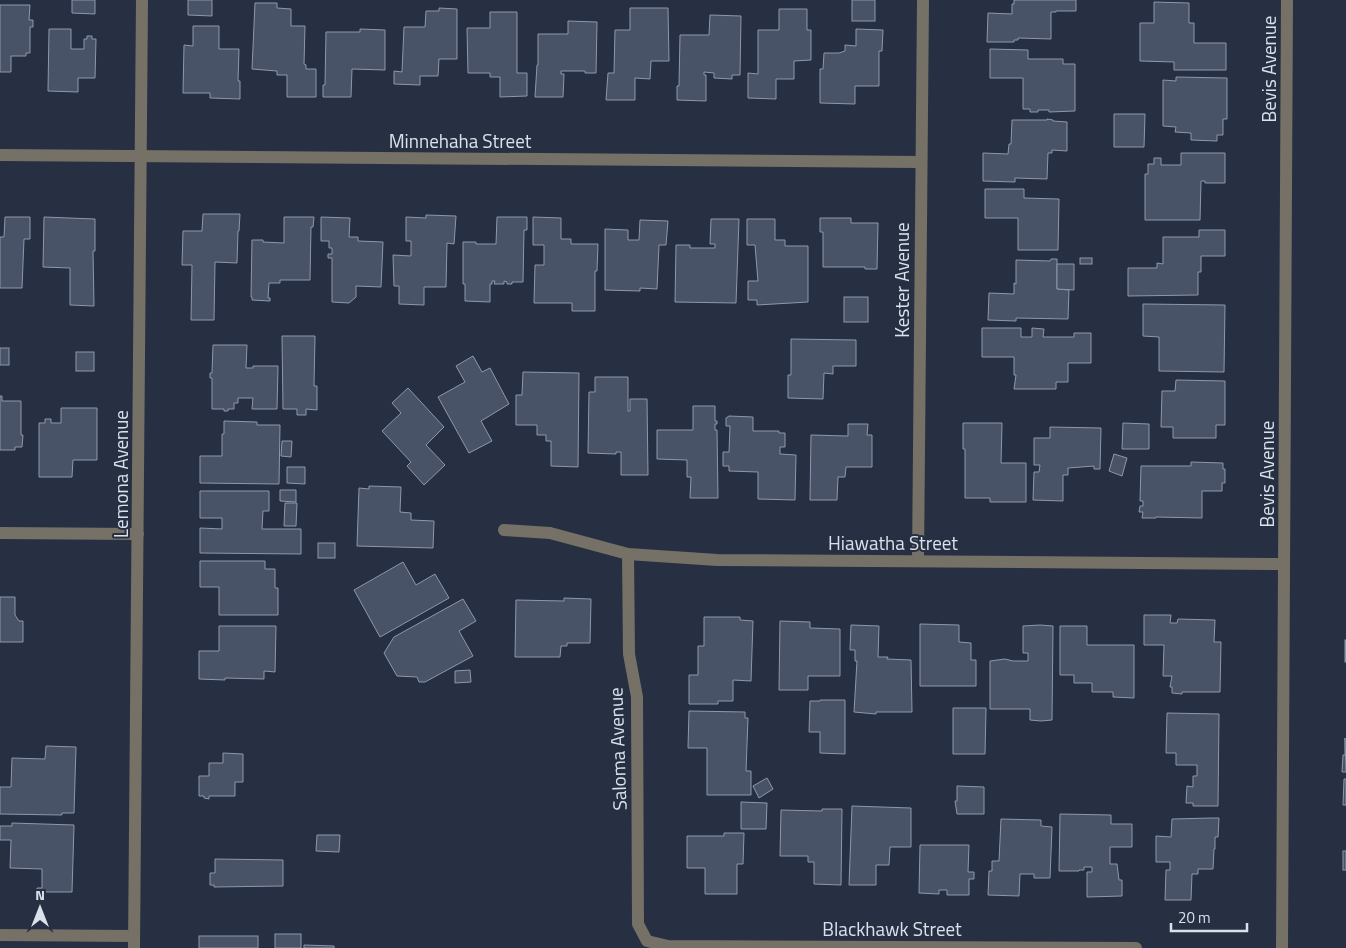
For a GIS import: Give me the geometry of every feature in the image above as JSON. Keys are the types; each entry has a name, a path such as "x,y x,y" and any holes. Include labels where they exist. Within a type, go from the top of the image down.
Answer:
{"street":[{"name":"Lemona Avenue","path":"134,942 142,0"},
{"name":"Kester Avenue","path":"918,561 920,162 923,0"},
{"name":"Bevis Avenue","path":"1282,948 1287,0"},
{"name":"Minnehaha Street","path":"0,155 920,162"},
{"name":"Hiawatha Street","path":"504,530 550,533 628,554 717,560 1284,564"},
{"path":"0,533 138,534"},
{"name":"Saloma Avenue","path":"628,554 629,654 637,697 638,924 647,941"},
{"path":"0,935 134,942"},
{"name":"Blackhawk Street","path":"647,941 668,946 1136,948"}],"building":[{"path":"72,0 95,0 95,14 72,13"},
{"path":"188,0 212,0 212,16 188,15"},
{"path":"852,0 875,0 875,21 852,21"},
{"path":"1014,0 1076,0 1076,11 1051,12 1051,39 1018,38 1014,42 987,42 988,13 1012,14"},
{"path":"1154,2 1189,3 1189,23 1194,23 1194,43 1226,43 1226,70 1174,70 1174,62 1140,61 1140,23 1154,23"},
{"path":"255,3 277,3 277,8 291,9 291,26 305,26 304,64 306,69 316,69 316,97 287,97 287,75 277,75 277,71 252,69"},
{"path":"0,5 30,5 29,20 33,20 33,27 30,27 30,53 26,53 26,56 11,56 11,72 0,72"},
{"path":"439,8 457,9 457,59 439,59 438,76 420,76 420,85 394,84 394,71 402,72 404,27 425,27 426,11 439,11"},
{"path":"630,8 668,8 669,61 651,61 650,79 635,78 635,100 606,100 608,73 614,73 615,30 630,30"},
{"path":"779,9 807,9 807,30 811,30 811,60 794,61 794,79 776,79 776,99 748,98 748,73 758,74 758,30 779,30"},
{"path":"490,12 517,12 517,73 527,73 527,96 500,97 500,77 490,77 490,73 468,73 467,28 490,28"},
{"path":"710,15 741,16 740,75 732,75 732,79 714,78 714,73 704,72 704,75 706,75 706,101 677,100 680,35 709,35"},
{"path":"568,21 597,22 596,73 561,71 561,74 564,74 563,97 535,97 538,34 568,34"},
{"path":"193,26 219,26 219,49 239,49 238,81 240,81 240,99 210,98 210,93 183,93 184,45 193,46"},
{"path":"49,29 71,29 71,49 84,49 84,39 87,39 87,36 92,36 92,39 96,39 95,78 78,78 78,92 48,91"},
{"path":"360,29 385,30 385,70 352,69 351,97 323,97 326,32 360,32"},
{"path":"856,29 883,30 882,51 879,51 879,86 855,86 855,104 820,103 820,69 823,69 824,53 845,51 845,45 856,46"},
{"path":"990,49 1028,50 1028,59 1063,59 1063,64 1075,64 1075,111 1049,112 1049,110 1038,110 1038,112 1030,112 1030,109 1023,109 1023,78 990,78"},
{"path":"1176,77 1227,78 1227,119 1223,119 1223,135 1217,135 1217,141 1191,140 1191,133 1175,132 1176,127 1163,126 1163,80 1176,81"},
{"path":"1114,114 1145,114 1144,147 1114,147"},
{"path":"1047,119 1067,122 1067,151 1052,150 1052,153 1048,153 1047,179 1015,178 1015,182 983,181 983,153 1008,154 1009,144 1011,144 1012,120"},
{"path":"1181,153 1225,153 1225,183 1205,183 1205,181 1201,181 1200,220 1145,220 1145,174 1148,174 1148,164 1154,164 1154,158 1161,158 1161,165 1181,165"},
{"path":"985,189 1024,189 1024,198 1059,199 1058,250 1018,250 1018,218 985,218"},
{"path":"203,214 240,214 237,263 215,262 214,320 191,320 192,265 182,265 183,231 202,231"},
{"path":"426,215 456,216 454,244 447,243 446,287 424,287 424,305 399,304 399,286 394,286 393,255 411,256 411,241 406,241 406,217 426,218"},
{"path":"5,217 30,217 30,239 24,239 22,288 0,288 0,237 4,237"},
{"path":"44,217 95,219 95,251 93,251 94,306 70,305 70,268 43,267"},
{"path":"284,217 314,217 313,227 311,227 310,280 280,280 280,283 269,283 268,298 270,298 270,301 252,300 252,240 284,243"},
{"path":"321,217 350,218 349,237 358,237 358,241 383,242 381,287 356,286 356,297 349,303 332,302 332,258 328,258 328,254 332,254 332,248 329,248 329,241 321,241"},
{"path":"497,217 527,217 527,230 524,230 523,282 507,284 504,281 504,284 494,284 495,281 492,281 492,284 490,284 490,302 465,301 463,242 496,244"},
{"path":"533,217 561,218 561,239 571,239 571,244 598,244 597,271 595,271 595,311 572,311 572,303 534,303 535,265 544,265 544,245 533,245"},
{"path":"820,218 851,218 851,223 878,223 877,269 865,269 865,267 823,267 823,232 820,232"},
{"path":"711,219 739,219 736,303 675,302 676,245 690,245 690,248 715,248 715,244 710,244"},
{"path":"747,219 775,219 775,240 785,240 785,246 808,246 808,302 757,305 757,300 748,300 748,281 758,281 755,245 747,245"},
{"path":"640,220 668,221 666,245 659,245 657,289 640,288 640,291 605,290 605,229 628,230 628,240 639,240"},
{"path":"1199,230 1225,230 1225,256 1201,256 1201,272 1198,272 1198,295 1128,296 1128,268 1157,268 1157,263 1163,264 1163,237 1199,237"},
{"path":"1080,258 1092,258 1092,264 1080,264"},
{"path":"1051,259 1057,259 1057,289 1069,290 1068,319 1016,318 1016,321 988,320 989,293 1014,294 1016,260 1050,261"},
{"path":"1057,264 1074,264 1074,290 1057,289"},
{"path":"844,297 868,297 868,322 844,322"},
{"path":"1143,304 1225,305 1224,372 1159,371 1159,337 1143,336"},
{"path":"982,328 1021,328 1021,337 1032,337 1032,328 1044,329 1043,337 1074,337 1074,333 1091,333 1091,363 1068,363 1068,382 1056,382 1056,389 1014,389 1016,375 1014,375 1014,357 982,357"},
{"path":"282,336 315,336 314,386 317,386 317,410 306,409 306,415 297,415 297,409 283,409"},
{"path":"791,339 856,340 856,366 833,366 833,374 824,373 823,399 788,398 788,375 791,375"},
{"path":"213,345 247,345 246,368 253,368 253,366 278,366 277,409 252,409 253,398 238,398 238,403 234,403 234,409 224,411 224,409 212,409 212,378 210,378 210,373 212,373"},
{"path":"0,348 9,348 9,365 0,365"},
{"path":"76,352 94,352 94,371 76,371"},
{"path":"473,356 482,372 490,368 509,404 481,421 492,441 469,453 438,397 465,382 456,366"},
{"path":"523,372 579,373 578,467 551,466 551,441 546,441 546,435 537,435 537,425 516,425 516,395 522,395"},
{"path":"595,377 628,377 628,411 630,411 630,399 647,399 648,475 621,475 621,452 616,452 616,454 588,453 589,392 595,392"},
{"path":"1176,380 1225,381 1225,425 1216,425 1216,438 1173,438 1173,427 1161,427 1162,391 1175,391"},
{"path":"408,388 444,427 426,445 445,465 424,485 407,466 411,462 382,431 401,413 392,403"},
{"path":"0,396 2,396 2,401 21,401 22,447 15,447 15,450 0,450"},
{"path":"693,406 715,406 715,421 717,421 715,430 717,430 718,498 690,498 691,477 687,477 687,460 657,459 657,430 693,430"},
{"path":"61,408 97,408 97,460 73,460 72,477 39,477 39,423 45,423 45,419 51,419 51,423 61,423"},
{"path":"729,416 753,417 753,431 779,431 779,433 785,433 785,447 780,447 780,454 796,455 795,500 758,499 758,472 729,471 729,466 723,466 723,452 729,452 730,426 726,426 726,418"},
{"path":"224,421 257,422 257,425 280,425 279,484 200,483 200,456 222,456"},
{"path":"963,423 1002,423 1001,463 1026,463 1026,502 990,502 990,498 965,498"},
{"path":"1123,423 1149,424 1149,449 1122,449"},
{"path":"848,424 868,424 867,435 872,435 872,467 846,467 845,477 838,477 837,500 810,500 811,435 848,436"},
{"path":"1050,427 1101,428 1100,469 1094,469 1094,466 1068,468 1068,475 1063,475 1063,501 1033,500 1034,472 1039,472 1040,465 1034,465 1034,438 1050,438"},
{"path":"282,441 292,441 291,457 281,456"},
{"path":"1114,454 1127,458 1122,476 1109,471"},
{"path":"1191,462 1223,463 1223,469 1225,469 1225,483 1222,483 1222,491 1202,491 1202,518 1142,518 1143,512 1139,512 1140,506 1143,506 1143,501 1140,501 1141,466 1191,466"},
{"path":"287,467 305,467 305,484 287,483"},
{"path":"369,486 401,487 400,512 411,513 411,520 434,521 433,548 357,546 359,488 369,489"},
{"path":"280,490 296,490 296,502 280,501"},
{"path":"200,491 269,491 269,511 263,511 262,529 301,529 301,554 200,553 200,528 222,529 222,518 200,518"},
{"path":"285,503 297,503 296,526 284,526"},
{"path":"318,543 335,543 335,558 318,558"},
{"path":"200,561 265,561 265,569 275,569 275,588 278,588 278,615 219,615 219,587 200,587"},
{"path":"403,562 416,585 435,574 449,598 380,637 354,590"},
{"path":"0,597 15,597 15,615 19,621 23,621 23,642 0,642"},
{"path":"564,598 591,599 590,643 567,643 567,646 561,646 560,657 515,657 516,600 564,601"},
{"path":"463,599 476,621 459,631 473,656 425,682 419,682 417,677 397,676 384,653 394,637"},
{"path":"1144,615 1171,615 1170,623 1177,623 1178,619 1215,620 1214,642 1221,642 1220,692 1172,693 1172,687 1170,687 1172,676 1163,676 1164,645 1144,645"},
{"path":"704,617 740,617 740,620 753,621 751,681 733,680 733,701 718,701 718,704 689,704 689,675 698,675 698,646 704,646"},
{"path":"780,621 810,622 810,628 840,629 840,676 808,676 808,690 779,690"},
{"path":"920,624 959,625 959,642 971,643 971,660 976,660 976,686 920,686"},
{"path":"851,625 879,626 878,657 911,660 912,712 876,712 876,714 854,712 857,661 855,661 855,650 850,650"},
{"path":"219,626 276,626 275,672 264,671 264,679 199,679 199,651 219,651"},
{"path":"1023,626 1053,626 1052,720 1030,720 1030,709 990,709 990,661 1005,659 1028,661 1028,653 1023,653"},
{"path":"1060,626 1087,626 1087,645 1134,645 1134,698 1113,697 1113,692 1092,692 1092,683 1074,683 1074,675 1060,675"},
{"path":"1346,640 1346,662 1345,662"},
{"path":"470,670 471,682 455,683 455,671"},
{"path":"845,700 845,754 820,753 820,732 809,732 810,701"},
{"path":"953,708 986,708 985,754 953,754"},
{"path":"689,711 745,712 745,718 748,718 746,771 751,771 751,795 707,795 707,748 688,748"},
{"path":"1167,713 1219,714 1218,806 1193,806 1193,803 1186,803 1187,786 1193,787 1193,776 1197,776 1197,765 1176,765 1176,753 1166,753"},
{"path":"1345,738 1346,772 1342,772 1343,755 1345,755"},
{"path":"46,746 76,747 74,813 62,813 62,815 0,814 0,787 11,787 12,758 45,759"},
{"path":"223,753 243,754 243,782 235,782 235,796 209,796 209,799 199,796 199,776 209,776 209,763 223,763"},
{"path":"767,778 773,789 759,798 753,786"},
{"path":"1344,779 1346,779 1346,805 1343,805"},
{"path":"957,786 984,787 984,814 957,814 955,801 957,801"},
{"path":"741,802 767,803 766,829 741,829"},
{"path":"852,806 911,808 911,847 890,847 889,865 876,865 876,885 849,885"},
{"path":"822,809 842,809 841,885 814,884 814,862 808,862 808,856 780,856 781,810 822,811"},
{"path":"1060,814 1111,815 1111,824 1132,824 1132,847 1110,847 1110,864 1117,864 1119,880 1122,880 1122,896 1087,897 1087,872 1092,872 1092,867 1084,867 1084,870 1079,871 1059,871"},
{"path":"1219,818 1218,837 1215,837 1213,869 1198,869 1198,874 1192,874 1191,900 1165,900 1166,870 1170,870 1170,862 1156,862 1156,836 1171,837 1172,819"},
{"path":"1001,819 1041,820 1041,826 1052,827 1050,878 1034,878 1034,874 1020,874 1019,896 988,895 989,871 992,871 992,861 999,861"},
{"path":"12,823 74,825 72,892 37,892 37,888 42,888 42,869 10,868 11,840 0,840 0,826 12,826"},
{"path":"724,833 744,833 743,864 737,864 737,894 705,894 705,868 687,868 687,836 724,836"},
{"path":"317,835 340,835 339,852 316,851"},
{"path":"920,845 969,845 968,872 974,872 974,879 969,879 969,895 947,895 947,890 939,890 939,894 919,893"},
{"path":"1343,851 1346,851 1346,870 1343,870"},
{"path":"215,859 283,860 283,886 214,887 214,885 210,885 210,873 215,873"},
{"path":"275,934 301,934 301,948 275,948"},
{"path":"199,936 258,936 258,948 199,948"},
{"path":"304,945 334,946 334,948 304,948"}]}
